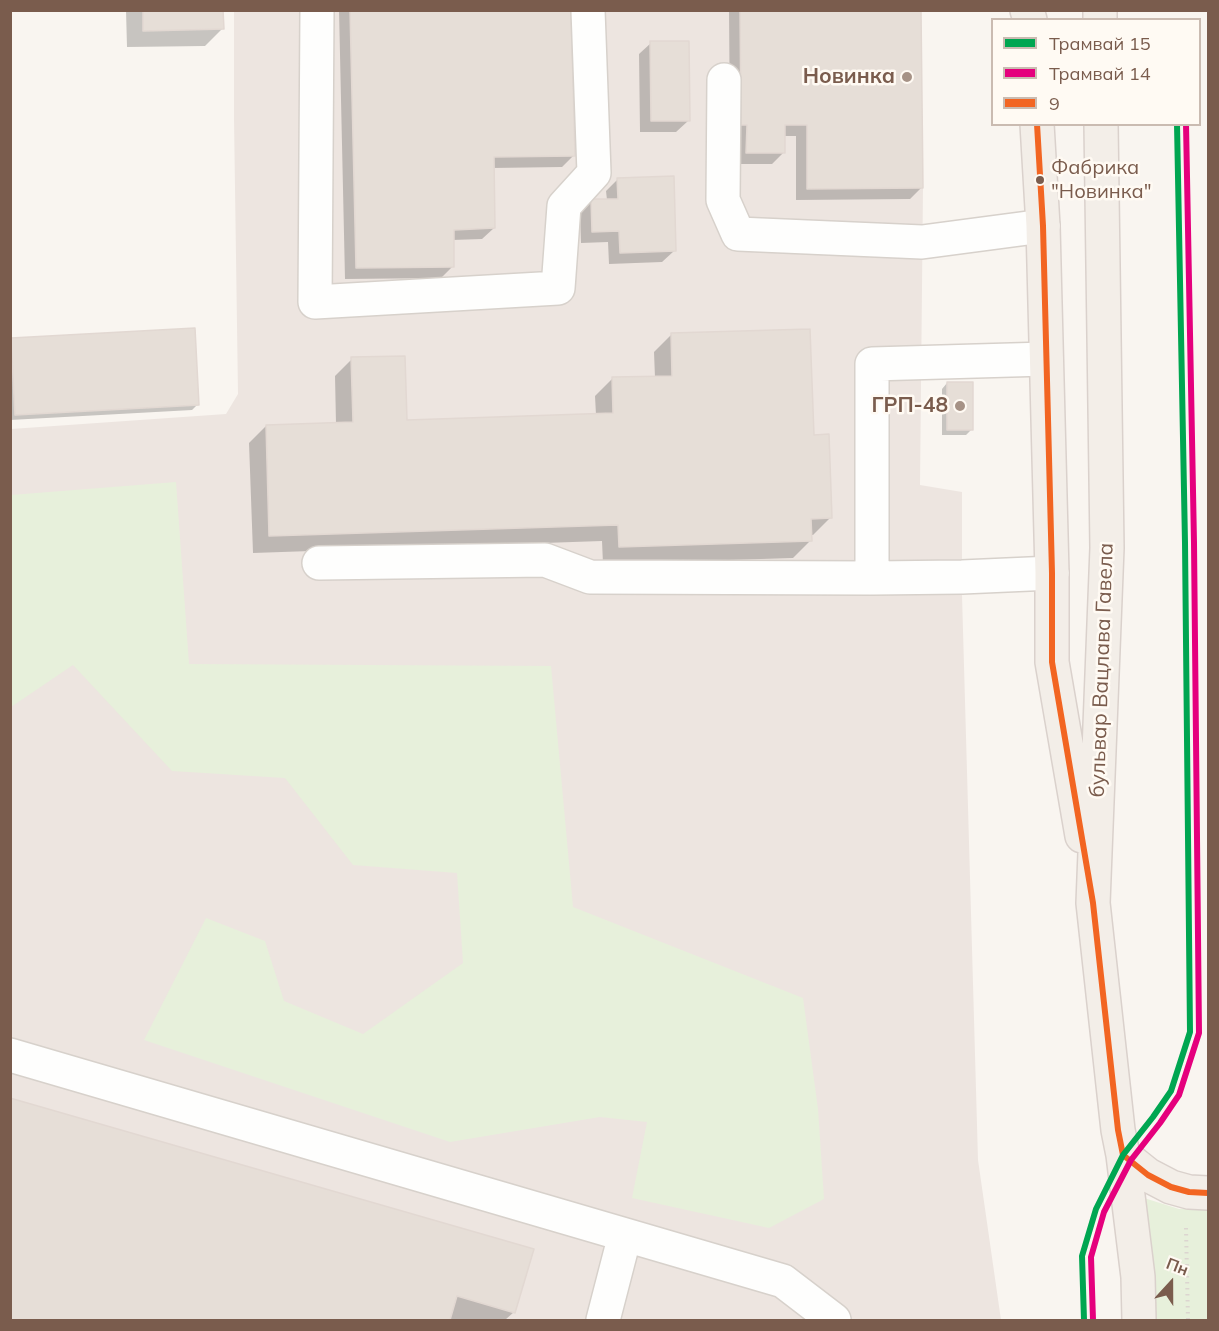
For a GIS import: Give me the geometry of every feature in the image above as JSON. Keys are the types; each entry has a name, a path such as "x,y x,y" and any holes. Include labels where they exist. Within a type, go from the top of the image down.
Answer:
{"main road":[{"path":"1037,126 1043,226 1052,573 1052,662 1093,903"},
{"name":"бульвар Вацлава Гавела","path":"1101,126 1107,548 1093,903 1118,1130 1138,1277 1139,1320"},
{"path":"1123,1155 1148,1175 1172,1187 1199,1192"}],"lane":[{"path":"317,10 315,302 558,288 564,206 594,173 588,10"},
{"path":"724,80 723,200 738,234 922,242 1043,226"},
{"path":"872,578 872,364 1046,359"},
{"path":"319,564 545,560 590,577 872,578 1052,573"},
{"path":"10,1056 783,1281 834,1320"},
{"path":"603,1320 625,1235"}],"path":[{"path":"1188,1320 1186,1219 1199,1192"}],"shaded area":[{"path":"234,11 921,11 923,188 920,485 962,492 962,595 978,1160 1001,1320 11,1320 11,429 226,414 238,394"}],"green space":[{"path":"176,482 189,664 551,666 573,907 803,998 818,1109 824,1199 769,1228 632,1198 647,1122 600,1117 450,1142 144,1040 206,918 265,941 284,1001 363,1034 463,963 457,873 353,865 285,778 172,771 73,665 11,707 11,495"},
{"path":"1144,1198 1179,1209 1208,1207 1208,1320 1146,1320"}],"building":[{"path":"143,10 223,10 224,29 143,31"},
{"path":"350,10 571,10 575,156 494,157 495,228 454,230 454,267 356,268"},
{"path":"740,10 921,10 923,188 807,189 807,125 785,125 785,153 746,153 747,125 741,125"},
{"path":"650,41 689,41 690,121 651,121"},
{"path":"674,176 676,251 620,253 619,231 592,232 591,199 618,199 617,178"},
{"path":"195,328 199,405 15,415 11,338"},
{"path":"810,329 814,435 829,434 832,518 811,519 812,541 619,547 618,525 269,536 266,425 353,422 351,357 405,356 407,420 613,413 612,377 672,376 671,333"},
{"name":"ГРП-48","path":"947,382 973,382 973,430 947,430"},
{"path":"10,1098 534,1249 515,1313 457,1296 450,1320 10,1320"}],"tram line":[{"name":"15","path":"1084,1320 1082,1256 1096,1209 1123,1155 1171,1091 1190,1032 1185,543 1177,126"},
{"name":"14","path":"1093,1320 1091,1257 1104,1212 1131,1160 1179,1095 1199,1033 1194,543 1186,126"}],"transit line":[{"name":"9","path":"1037,126 1043,226 1052,573 1052,662 1093,903 1118,1130 1123,1155 1148,1175 1171,1187 1189,1192 1208,1193"}],"place":[{"name":"Новинка","path":"907,77"},
{"name":"Фабрика \"Новинка\"","path":"1040,180"},
{"name":"ГРП-48","path":"960,406"}]}
